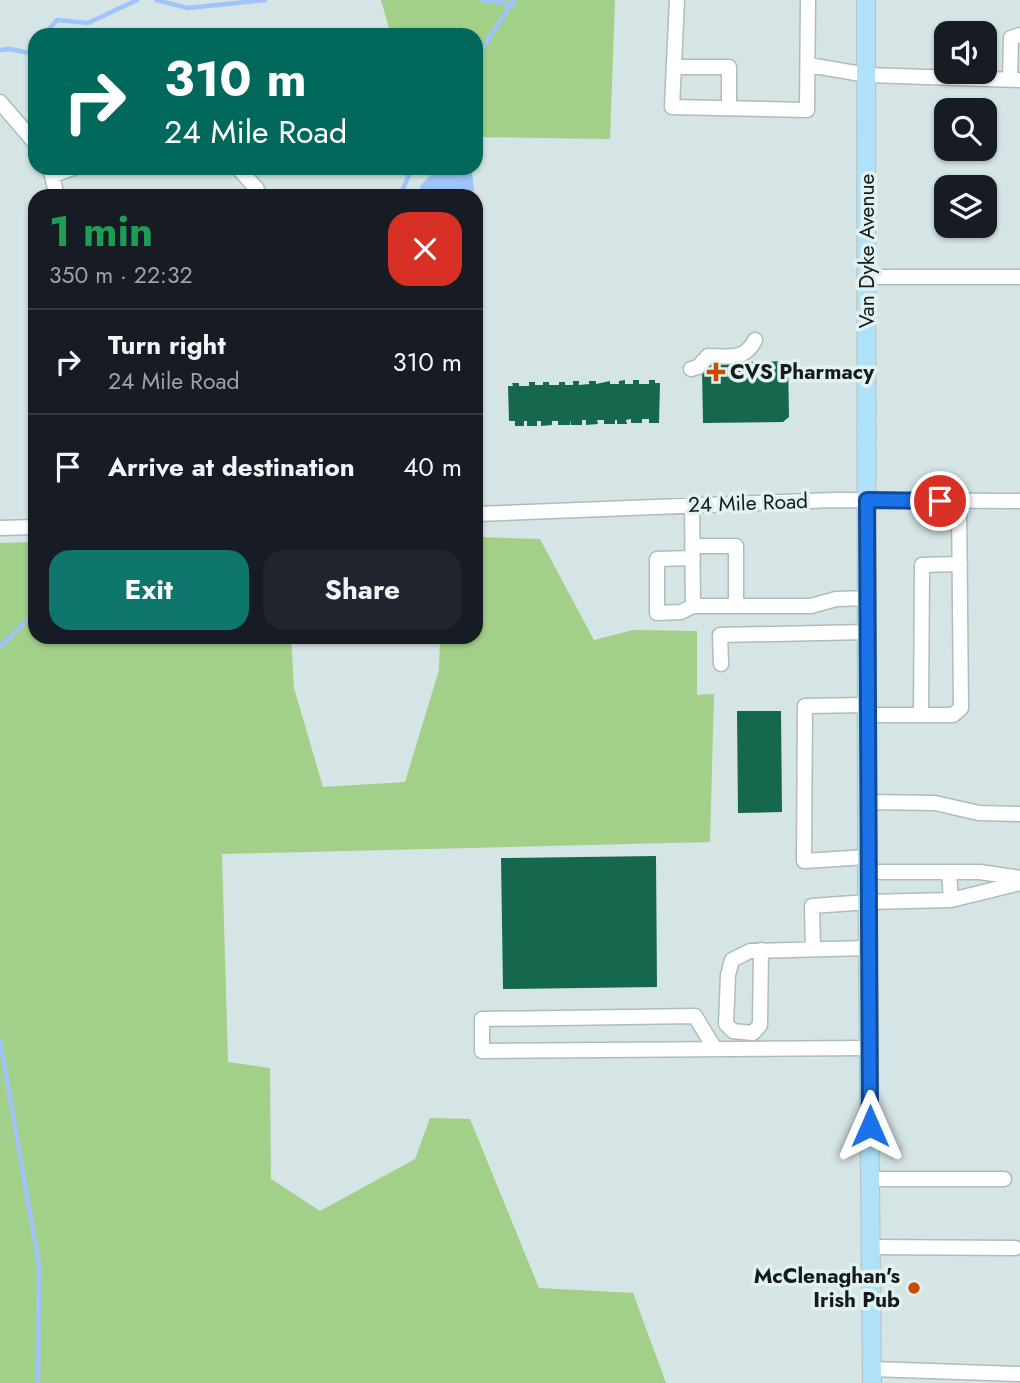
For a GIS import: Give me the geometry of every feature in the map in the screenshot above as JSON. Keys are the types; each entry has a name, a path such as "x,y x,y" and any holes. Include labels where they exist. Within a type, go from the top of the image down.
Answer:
{"main road":[{"name":"Van Dyke Avenue","path":"866,0 867,864 872,1376"}],"street":[{"path":"677,0 672,107 807,110 808,0"},
{"path":"808,65 867,75 1015,80 1011,38 1020,35"},
{"path":"674,67 729,67 729,108"},
{"path":"0,102 28,135"},
{"path":"244,175 257,189"},
{"path":"867,276 1020,277"},
{"path":"691,369 698,367 708,356 740,356 747,352 755,340"},
{"name":"24 Mile Road","path":"483,514 692,504 867,500 1020,501"},
{"path":"959,501 961,708 953,715 921,715 804,706 804,861 980,872 1020,880"},
{"path":"692,504 693,606"},
{"path":"0,528 28,527"},
{"path":"736,606 736,546 657,559 657,612 681,612 693,606 736,606 811,606 836,599 868,598"},
{"path":"921,715 922,565 960,564"},
{"path":"721,664 720,635 868,632"},
{"path":"867,802 935,803 979,813 1020,814"},
{"path":"949,872 951,900"},
{"path":"813,949 813,906 951,900 1020,880"},
{"path":"761,950 760,1025 753,1033 733,1031 726,1024 728,975 732,960 750,951 761,950 868,948"},
{"path":"715,1049 695,1016 482,1019 482,1051 869,1048"},
{"path":"870,1178 1004,1180"},
{"path":"871,1247 1015,1248"},
{"path":"872,1376 955,1378 1020,1374"}],"green space":[{"path":"381,0 615,0 610,139 483,137 483,28 389,28"},
{"path":"483,537 540,539 594,640 633,630 697,631 697,695 714,694 710,842 222,854 228,1062 270,1068 271,1179 320,1211 415,1159 430,1118 470,1119 539,1288 633,1293 666,1383 0,1383 0,543 28,542 28,644 291,644 294,688 323,787 405,782 439,670 440,644 483,644"}],"water":[{"path":"431,175 472,175 474,189 420,189"}],"building":[{"path":"788,361 789,417 783,422 703,423 702,370 709,363"},
{"path":"625,380 625,384 633,384 633,380 639,380 639,384 649,384 649,380 660,383 659,423 649,423 649,419 642,419 642,423 631,423 631,419 626,420 627,424 617,424 615,420 615,424 604,424 604,420 597,420 598,424 586,425 586,420 582,420 582,425 571,425 570,420 570,425 558,425 558,421 552,421 552,425 541,426 541,421 537,421 537,426 527,426 527,421 524,421 524,426 515,426 515,421 509,421 508,386 513,386 512,383 519,383 519,386 529,386 529,382 535,382 535,385 549,382 549,385 559,385 559,382 565,382 565,385 573,385 573,381 579,381 579,385 589,384 589,381 596,381 596,384 610,381 610,384 619,384 619,381"},
{"path":"737,711 781,711 782,812 738,813"},
{"path":"656,856 657,987 503,989 501,858"}],"waterway":[{"path":"50,28 57,20 88,23 137,0"},
{"path":"156,0 188,8 265,0"},
{"path":"482,0 513,4"},
{"path":"483,47 514,0"},
{"path":"0,50 28,53"},
{"path":"403,189 409,175"},
{"path":"0,646 28,620"},
{"path":"0,1040 39,1265 38,1383"}],"place":[{"name":"CVS Pharmacy","path":"716,372"},
{"name":"McClenaghan's Irish Pub","path":"914,1288"}],"route":[{"path":"870,1126 867,500 940,501"}]}
